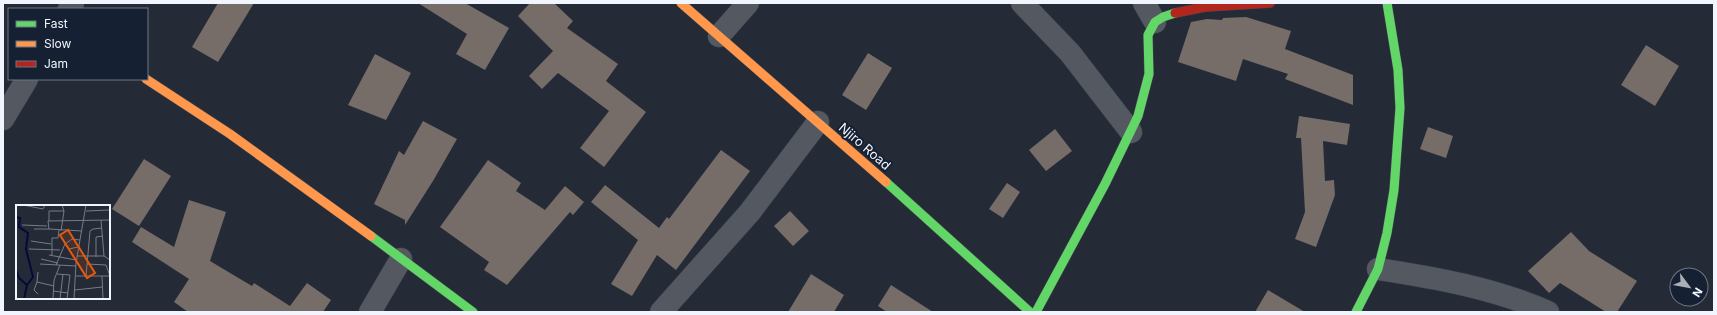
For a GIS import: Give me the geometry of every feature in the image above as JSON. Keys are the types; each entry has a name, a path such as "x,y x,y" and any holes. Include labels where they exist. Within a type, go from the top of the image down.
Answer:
{"street":[{"name":"Njiro Road","path":"681,3 818,122 1030,312"},
{"path":"719,36 748,3"},
{"path":"1022,3 1070,53 1131,132"},
{"path":"1144,3 1155,22"},
{"path":"1036,312 1105,184 1138,116 1146,88 1150,58 1148,35 1155,22 1174,13 1204,8 1270,3"},
{"path":"1356,312 1378,269 1387,233 1394,190 1400,108 1398,70 1387,3"},
{"path":"3,119 26,80"},
{"path":"148,80 198,111 474,312"},
{"path":"661,312 750,212 818,122"},
{"path":"370,312 401,259"},
{"path":"1378,269 1436,278 1473,286 1548,312"}],"building":[{"path":"218,3 254,3 218,62 192,47"},
{"path":"418,3 465,3 509,28 485,70 456,54 467,34"},
{"path":"530,3 554,3 573,21 567,28 618,64 606,81 646,112 604,167 580,148 609,111 558,73 542,89 529,76 553,51 518,16"},
{"path":"1246,17 1291,31 1285,49 1353,75 1353,105 1285,79 1288,74 1243,59 1236,81 1178,62 1191,22 1207,19 1222,20 1223,18"},
{"path":"1646,45 1679,66 1655,106 1621,85"},
{"path":"868,53 892,68 866,110 842,95"},
{"path":"375,54 411,73 386,120 348,105"},
{"path":"1299,116 1350,124 1347,145 1323,141 1325,181 1334,180 1335,195 1316,247 1295,239 1305,212 1301,138 1296,138"},
{"path":"423,121 457,139 405,225 405,220 374,204 399,151 404,155"},
{"path":"1428,127 1453,136 1446,158 1420,149"},
{"path":"1055,129 1072,151 1046,171 1029,150"},
{"path":"721,150 750,171 676,270 657,255 632,296 611,284 638,240 591,202 605,185 659,228 667,217 669,219"},
{"path":"144,159 171,176 139,226 112,209"},
{"path":"488,160 521,183 516,191 545,210 565,186 584,202 573,215 570,212 507,285 484,270 489,262 440,227"},
{"path":"1007,183 1020,192 1003,218 989,209"},
{"path":"189,200 226,212 210,261 252,286 254,283 290,306 307,283 331,300 323,312 188,312 174,302 189,279 132,242 141,227 174,247"},
{"path":"790,211 809,231 793,246 774,226"},
{"path":"1571,232 1589,251 1637,281 1617,312 1606,312 1560,283 1549,293 1528,271"},
{"path":"811,274 844,295 834,312 788,312"},
{"path":"891,285 933,312 887,312 878,306"},
{"path":"1268,290 1305,312 1255,312"}],"traffic: fast":[{"path":"1356,312 1378,269 1387,233 1394,190 1400,108 1398,70 1387,3"},
{"path":"1036,312 1105,184 1138,116 1149,74 1148,35 1155,22 1163,17 1175,13"},
{"path":"886,182 1030,312"},
{"path":"371,236 473,312"}],"traffic: slow":[{"path":"681,3 886,182"},
{"path":"148,80 230,134 371,236"}],"traffic: jam":[{"path":"1175,13 1205,7 1270,3"}]}
